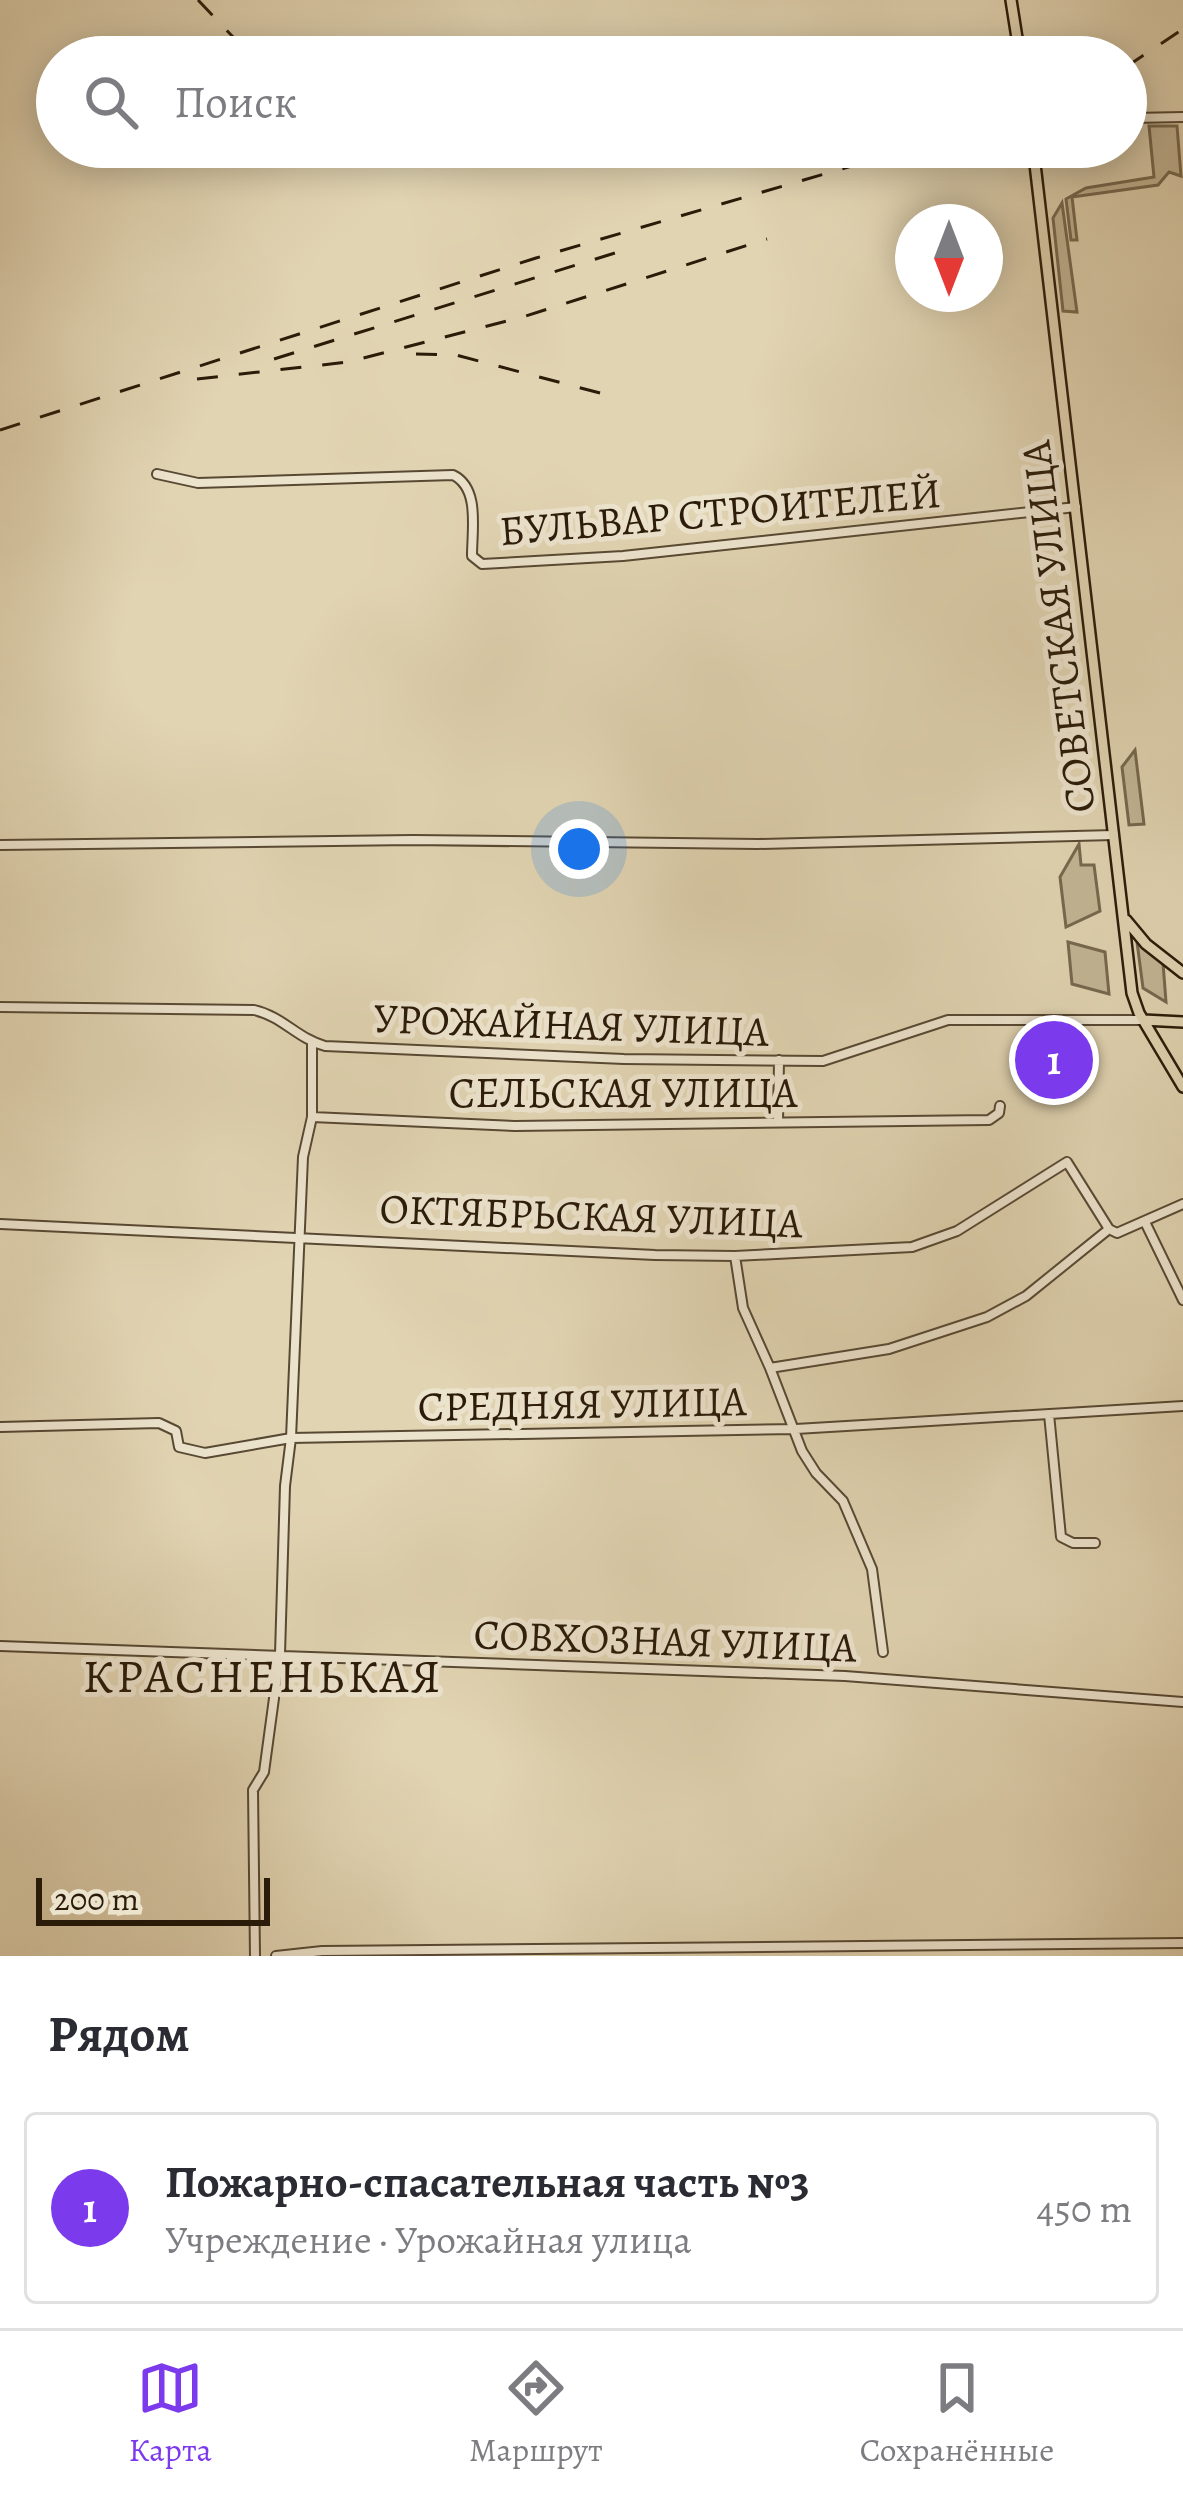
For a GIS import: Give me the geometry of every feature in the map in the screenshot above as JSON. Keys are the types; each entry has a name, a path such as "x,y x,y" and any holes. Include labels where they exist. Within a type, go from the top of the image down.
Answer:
{"main road":[{"path":"1011,0 1017,36"},
{"name":"СОВЕТСКАЯ УЛИЦА","path":"1036,168 1132,993 1183,1087"},
{"path":"1123,915 1146,944 1183,973"},
{"path":"1143,1020 1183,1022"}],"street":[{"path":"1147,118 1183,117"},
{"name":"БУЛЬВАР СТРОИТЕЛЕЙ","path":"158,474 198,483 453,475 470,490 472,556 482,564 623,556 1076,507"},
{"path":"0,845 413,840 758,844 1114,835"},
{"name":"УРОЖАЙНАЯ УЛИЦА","path":"0,1007 254,1010 283,1021 312,1043 624,1059 840,1058 937,1023 967,1018 1143,1020"},
{"path":"255,1956 253,1790 264,1772 280,1654 303,1157 312,1118 312,1043"},
{"path":"778,1122 779,1060"},
{"name":"СЕЛЬСКАЯ УЛИЦА","path":"312,1118 515,1126 989,1120 1000,1106"},
{"name":"ОКТЯБРЬСКАЯ УЛИЦА","path":"0,1224 735,1256 912,1246 935,1241 987,1213 1062,1162 1072,1163 1109,1228"},
{"path":"770,1368 889,1349 986,1317 1026,1296 1109,1228 1124,1232 1183,1204"},
{"path":"1145,1222 1183,1300"},
{"path":"735,1256 743,1308 816,1473 842,1501 872,1569 884,1652"},
{"name":"СРЕДНЯЯ УЛИЦА","path":"0,1427 160,1423 176,1431 179,1447 205,1453 291,1438 796,1429 1183,1406"},
{"path":"1049,1414 1061,1538 1095,1543"},
{"name":"СОВХОЗНАЯ УЛИЦА","path":"0,1646 845,1676 1183,1702"},
{"path":"275,1956 322,1951 1183,1943"}],"shaded area":[{"path":"1149,126 1177,126 1181,176 1169,172 1158,185 1072,197 1077,240 1071,240 1066,199 1086,188 1154,177"},
{"path":"1062,203 1077,312 1063,311 1053,218"},
{"path":"1135,750 1144,824 1129,825 1122,767"},
{"path":"1079,844 1081,865 1094,865 1100,911 1066,927 1060,877"},
{"path":"1068,942 1105,952 1109,994 1072,984"},
{"path":"1137,942 1163,963 1166,1002 1143,988"}],"railway":[{"path":"198,0 232,36"},
{"path":"1147,53 1183,29"},
{"path":"0,430 536,258 845,168"},
{"path":"197,379 348,362 526,316 767,239"},
{"path":"274,359 618,252"},
{"path":"416,354 456,355 615,397"}],"place":[{"name":"Пожарно-спасательная часть №3","path":"1054,1060"}],"district":[{"name":"КРАСНЕНЬКАЯ","path":"263,1675"}]}
